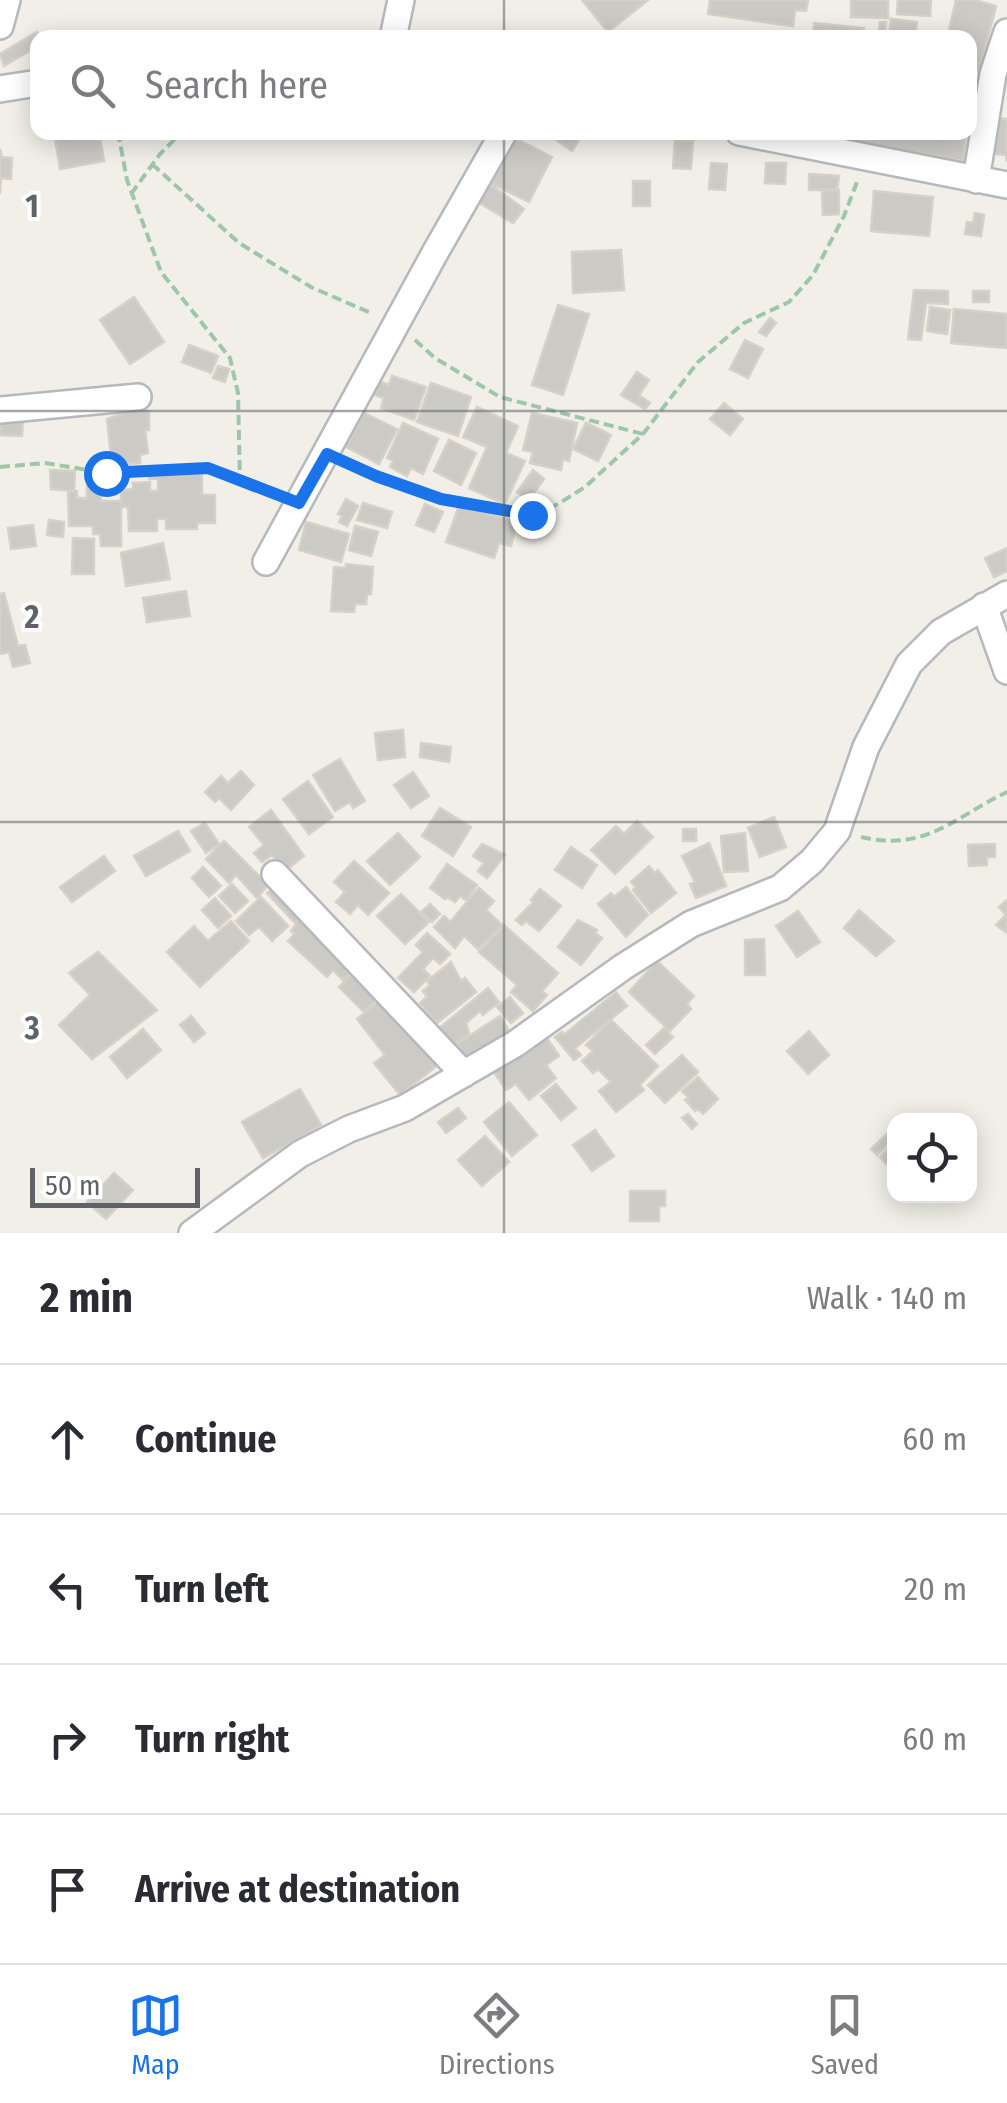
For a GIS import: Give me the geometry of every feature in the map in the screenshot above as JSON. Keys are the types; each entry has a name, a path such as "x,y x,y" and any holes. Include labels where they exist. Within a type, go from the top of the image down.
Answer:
{"street":[{"path":"0,26 8,0"},
{"path":"394,30 400,0"},
{"path":"976,180 994,74 1007,32"},
{"path":"0,89 30,84"},
{"path":"266,562 499,140"},
{"path":"778,140 1007,185"},
{"path":"0,410 138,397"},
{"path":"192,1233 300,1154 349,1128 405,1108 516,1044 623,966 692,924 780,888 812,860 837,830 866,747 909,664 941,632 995,600 1007,671"},
{"path":"274,874 464,1074"}],"path":[{"path":"120,140 131,194 162,272 230,358 238,394 240,480"},
{"path":"131,194 174,140"},
{"path":"327,454 441,499 532,515 585,487 643,434 698,362 744,323 789,302 813,274 844,216 866,158"},
{"path":"152,164 239,244 310,287 398,325 435,358 500,397 643,434"},
{"path":"0,467 45,463 106,473 198,467 299,503"},
{"path":"837,830 866,839 918,840 1007,792"}],"building":[{"path":"582,0 648,0 610,30"},
{"path":"710,0 808,0 806,11 795,10 793,26 708,14"},
{"path":"851,0 888,0 888,18 851,17"},
{"path":"898,0 931,0 930,16 897,14"},
{"path":"956,0 996,6 979,71 977,30 949,30"},
{"path":"891,19 917,22 916,30 890,30"},
{"path":"814,23 864,28 864,30 814,30"},
{"path":"30,36 30,51 4,66 0,54"},
{"path":"997,118 1007,119 1007,162 1006,155 988,153"},
{"path":"55,140 100,140 104,161 60,169"},
{"path":"514,140 552,157 529,202 491,183"},
{"path":"556,140 579,140 572,151"},
{"path":"675,140 693,141 691,169 673,168"},
{"path":"843,140 965,140 963,161"},
{"path":"0,149 2,157 12,158 11,179 1,178 0,194"},
{"path":"711,163 727,164 725,190 709,189"},
{"path":"766,163 786,163 785,184 765,183"},
{"path":"809,174 839,176 837,190 809,190"},
{"path":"633,181 650,181 650,206 633,206"},
{"path":"491,185 524,209 513,223 476,201"},
{"path":"839,190 839,214 823,215 822,191"},
{"path":"874,191 933,197 929,236 871,231"},
{"path":"975,213 984,215 981,236 965,234 967,222 973,223"},
{"path":"621,250 624,290 573,293 572,252"},
{"path":"914,290 948,291 948,304 926,303 921,340 908,339"},
{"path":"973,291 989,291 989,302 973,302"},
{"path":"134,297 164,342 130,364 100,320"},
{"path":"558,305 589,314 563,395 532,385"},
{"path":"930,307 950,310 947,334 927,331"},
{"path":"954,309 1007,314 1007,348 951,343"},
{"path":"770,318 776,323 766,336 759,332"},
{"path":"745,340 763,349 748,378 730,369"},
{"path":"189,345 218,356 211,373 182,362"},
{"path":"218,366 229,369 225,382 213,378"},
{"path":"637,372 649,380 639,395 650,403 645,409 621,395"},
{"path":"392,376 426,387 414,420 381,408 384,398 375,395 379,381 389,385"},
{"path":"431,383 471,397 458,436 417,422"},
{"path":"724,403 743,419 730,435 710,419"},
{"path":"477,407 518,426 506,453 525,461 505,504 469,488 487,447 463,437"},
{"path":"132,411 149,411 149,430 145,430 148,453 140,455 140,463 112,465 107,419"},
{"path":"364,413 397,429 379,464 346,447"},
{"path":"532,413 577,423 569,461 563,459 561,470 530,463 533,452 523,450"},
{"path":"0,415 23,416 22,436 0,435"},
{"path":"403,423 438,439 423,474 411,468 407,476 390,467 393,461 387,458"},
{"path":"586,423 611,435 598,461 573,449"},
{"path":"449,440 476,453 461,485 434,471"},
{"path":"50,470 75,471 74,491 51,489"},
{"path":"533,470 544,479 529,500 517,492"},
{"path":"149,473 202,473 202,495 215,495 215,523 197,523 197,529 166,529 166,519 157,519 157,531 129,531 128,507 121,507 121,546 101,546 100,534 93,534 93,526 69,526 68,491 77,491 77,498 87,498 87,486 101,486 101,501 121,501 121,490 133,489 133,483 150,482 150,491 158,491 158,479 149,479"},
{"path":"346,499 358,506 347,526 339,522 342,516 338,514"},
{"path":"363,503 392,512 387,528 357,520"},
{"path":"425,504 443,512 434,532 416,525"},
{"path":"459,506 517,522 511,546 499,543 494,558 446,542"},
{"path":"49,520 64,522 63,537 47,535"},
{"path":"306,522 349,534 341,562 299,550"},
{"path":"33,525 36,546 11,549 8,528"},
{"path":"355,526 378,532 371,556 349,550"},
{"path":"73,538 94,539 94,574 72,574"},
{"path":"163,543 170,579 126,586 121,553"},
{"path":"1007,548 1007,571 994,577 985,558"},
{"path":"346,564 373,567 371,594 367,594 366,604 355,604 354,612 331,611 334,567 346,568"},
{"path":"186,591 190,616 147,622 143,598"},
{"path":"4,593 18,646 25,645 30,663 13,667 9,652 0,654 0,594"},
{"path":"403,730 405,757 378,760 375,733"},
{"path":"421,743 451,747 449,762 420,757"},
{"path":"340,759 365,801 353,808 350,802 335,811 313,775"},
{"path":"241,771 254,785 231,810 219,798 215,802 205,792 221,776 228,783"},
{"path":"413,772 429,796 411,808 394,785"},
{"path":"308,781 333,817 309,834 283,799"},
{"path":"440,808 471,827 453,856 422,836"},
{"path":"271,810 304,856 285,871 272,855 262,862 254,853 264,845 249,827"},
{"path":"774,817 786,847 760,857 748,828"},
{"path":"637,821 653,837 615,874 591,850 616,826 624,834"},
{"path":"205,823 219,844 206,853 191,831"},
{"path":"683,829 696,829 696,841 683,841"},
{"path":"178,831 190,851 146,876 134,856"},
{"path":"398,833 420,857 390,885 367,861"},
{"path":"745,833 748,871 724,872 721,836"},
{"path":"224,841 268,885 257,898 236,875 229,883 206,859"},
{"path":"709,843 726,886 696,898 690,884 695,882 682,856"},
{"path":"482,844 505,855 487,878 478,871 484,863 473,856"},
{"path":"995,844 995,857 987,857 987,865 969,866 968,845"},
{"path":"571,847 597,865 582,888 555,870"},
{"path":"104,856 115,871 72,902 60,887"},
{"path":"354,861 389,893 368,915 358,905 350,914 336,902 345,892 334,882"},
{"path":"447,864 477,885 466,900 460,896 455,902 445,899 430,888"},
{"path":"649,866 655,873 658,870 676,893 651,913 631,882"},
{"path":"203,867 221,886 209,897 192,878"},
{"path":"232,884 248,901 235,913 219,896"},
{"path":"275,886 353,971 343,980 333,970 327,977 288,941 295,934 291,931 296,924 267,893"},
{"path":"626,887 648,915 626,937 598,904"},
{"path":"479,888 494,901 486,910 502,925 478,949 464,936 455,948 434,927 444,916 450,922"},
{"path":"540,889 561,906 539,931 526,921 522,925 516,920"},
{"path":"401,894 429,922 405,944 377,916"},
{"path":"261,897 288,926 272,941 259,927 249,935 236,921"},
{"path":"215,898 231,916 218,928 202,910"},
{"path":"1007,900 1007,933 996,925 1006,915 999,907"},
{"path":"430,904 440,914 432,922 421,912"},
{"path":"859,910 894,941 876,956 844,928"},
{"path":"798,911 820,942 797,957 776,926"},
{"path":"578,920 597,930 595,933 602,938 581,965 558,947"},
{"path":"231,921 249,941 200,987 167,952 194,926 208,941"},
{"path":"504,925 558,973 542,991 547,995 533,1011 511,992 517,985 479,952"},
{"path":"427,933 450,954 440,964 433,958 423,969 430,976 414,992 398,978 423,952 416,945"},
{"path":"764,939 765,975 745,975 745,940"},
{"path":"98,952 157,1010 92,1059 59,1025 90,995 69,973"},
{"path":"657,961 694,996 687,1004 691,1009 670,1031 629,992"},
{"path":"451,962 461,981 465,978 476,992 437,1023 420,1003 427,997 423,991 430,985 427,981"},
{"path":"355,971 380,996 364,1012 339,987"},
{"path":"488,988 499,1002 466,1023 469,1033 452,1047 437,1030"},
{"path":"616,992 627,1006 575,1048 581,1055 574,1060 555,1037 562,1032 564,1035"},
{"path":"387,995 440,1063 400,1095 374,1063 385,1055 357,1019"},
{"path":"510,997 523,1013 511,1023 497,1007"},
{"path":"191,1016 205,1033 194,1042 180,1025"},
{"path":"500,1016 509,1031 467,1058 457,1044"},
{"path":"611,1020 658,1066 640,1085 644,1090 616,1112 599,1091 611,1082 598,1069 593,1073 582,1061 593,1051 586,1045"},
{"path":"664,1028 673,1037 655,1054 646,1045"},
{"path":"143,1029 161,1050 127,1078 110,1057"},
{"path":"809,1031 829,1055 808,1074 787,1051"},
{"path":"547,1038 559,1056 546,1065 556,1078 529,1100 516,1084 506,1090 494,1072"},
{"path":"682,1055 698,1072 665,1103 648,1085"},
{"path":"698,1077 718,1099 703,1114 695,1111 682,1091"},
{"path":"556,1084 576,1108 561,1120 541,1096"},
{"path":"300,1089 321,1125 263,1158 242,1122"},
{"path":"509,1102 537,1135 512,1156 484,1122"},
{"path":"458,1108 466,1118 446,1133 438,1122"},
{"path":"688,1114 697,1124 692,1129 682,1118"},
{"path":"595,1130 614,1156 592,1171 573,1145"},
{"path":"887,1134 887,1145 877,1155 871,1149"},
{"path":"485,1136 509,1162 482,1186 458,1160"},
{"path":"114,1173 133,1190 106,1219 87,1202"},
{"path":"630,1191 665,1191 659,1221 630,1221"}],"route":[{"path":"106,473 208,468 299,503 327,454 441,499 532,515"}]}
